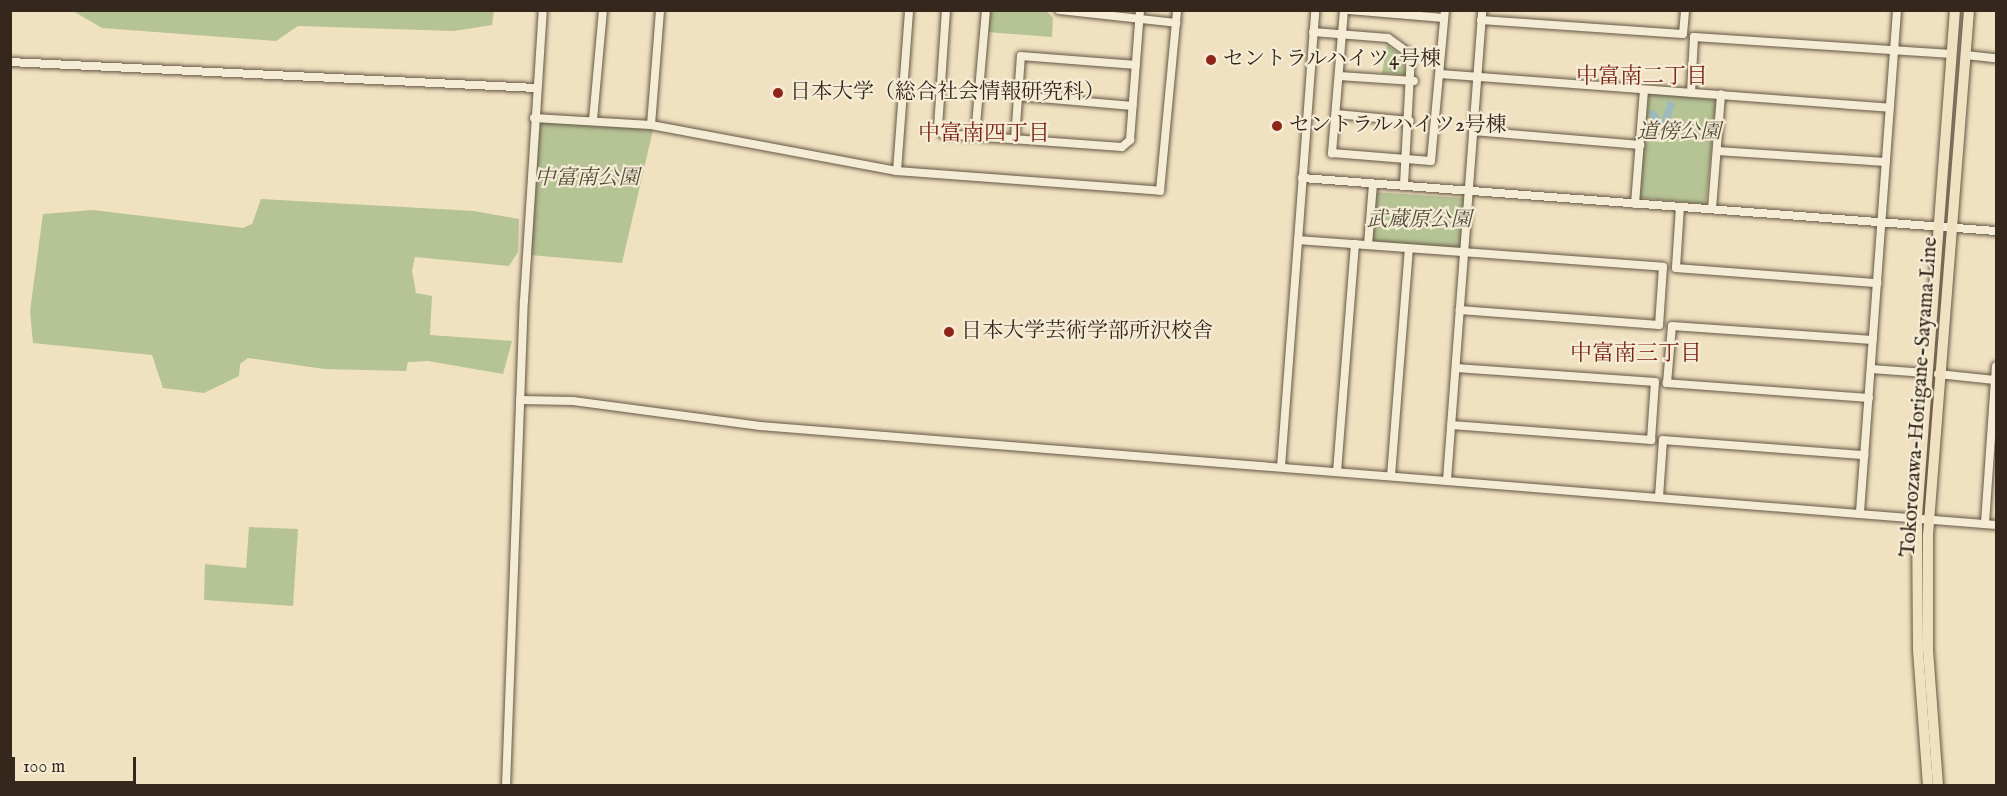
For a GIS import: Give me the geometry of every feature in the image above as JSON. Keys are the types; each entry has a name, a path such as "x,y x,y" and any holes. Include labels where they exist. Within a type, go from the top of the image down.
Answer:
{"main road":[{"name":"Tokorozawa-Horigane-Sayama Line","path":"1928,786 1917,649 1917,516 1955,10"},
{"name":"Tokorozawa-Horigane-Sayama Line","path":"1938,786 1928,650 1929,518 1938,374 1969,10"}],"street":[{"path":"506,786 520,400 534,118 543,10"},
{"path":"593,120 603,10"},
{"path":"651,125 660,10"},
{"path":"897,171 909,10"},
{"path":"946,10 938,126 943,134 1122,147 1130,140 1140,10"},
{"path":"975,136 986,10"},
{"path":"1059,10 1176,23"},
{"path":"534,118 651,125 897,171 1162,190 1177,10"},
{"path":"1281,467 1315,10"},
{"path":"1344,10 1332,153 1433,159 1444,14 1349,10"},
{"path":"1447,480 1482,15 1683,34 1685,10"},
{"path":"1860,512 1897,10"},
{"path":"1313,32 1398,42 1411,56 1414,81 1404,186"},
{"path":"1691,93 1694,37 1951,54"},
{"path":"1965,55 1996,58"},
{"path":"1014,139 1021,56 1136,65"},
{"path":"10,62 536,88"},
{"path":"1440,74 1890,108"},
{"path":"1339,76 1414,81"},
{"path":"1635,204 1644,90"},
{"path":"1712,209 1721,94"},
{"path":"1018,96 1133,106"},
{"path":"1336,114 1410,121"},
{"path":"1473,131 1640,145"},
{"path":"1717,151 1886,162"},
{"path":"1302,178 1996,231"},
{"path":"1368,244 1373,184"},
{"path":"1680,207 1676,268 1878,283"},
{"path":"1298,240 1663,267 1659,325 1460,310"},
{"path":"1337,472 1354,244"},
{"path":"1391,476 1409,249"},
{"path":"1869,398 1667,382 1672,326 1873,340"},
{"path":"1985,523 1996,366"},
{"path":"1451,425 1652,440 1655,382 1456,368"},
{"path":"1871,369 1926,373"},
{"path":"1938,374 1995,380"},
{"path":"520,400 573,401 760,426 1917,516 1996,525"},
{"path":"1659,497 1663,440 1864,455"},
{"path":"1988,472 1996,466"}],"green space":[{"path":"73,11 494,11 492,25 454,31 298,26 276,41 102,28"},
{"path":"989,11 1047,11 1053,18 1052,37 987,32"},
{"path":"1387,45 1404,57 1405,75 1382,73"},
{"name":"道傍公園","path":"1649,93 1717,100 1706,205 1638,197"},
{"name":"中富南公園","path":"540,121 653,130 622,263 530,255"},
{"name":"武蔵原公園","path":"1375,192 1465,198 1461,248 1372,242"},
{"path":"261,199 474,211 519,219 518,252 509,266 415,257 412,271 416,293 432,296 430,335 512,341 503,374 428,361 408,362 406,371 324,369 248,358 240,364 239,376 204,393 163,388 152,355 33,343 30,311 43,214 93,210 243,228 252,224"},
{"path":"249,527 298,529 293,606 204,600 205,564 246,568"}],"water":[{"path":"1668,100 1675,104 1665,137 1653,127 1649,112 1654,109 1662,120"}],"place":[{"name":"セントラルハイツ4号棟","path":"1211,60"},
{"name":"日本大学（総合社会情報研究科）","path":"778,93"},
{"name":"セントラルハイツ2号棟","path":"1277,126"},
{"name":"日本大学芸術学部所沢校舎","path":"949,332"}],"district":[{"name":"中富南二丁目","path":"1642,78"},
{"name":"中富南四丁目","path":"984,135"},
{"name":"中富南三丁目","path":"1636,355"}]}
